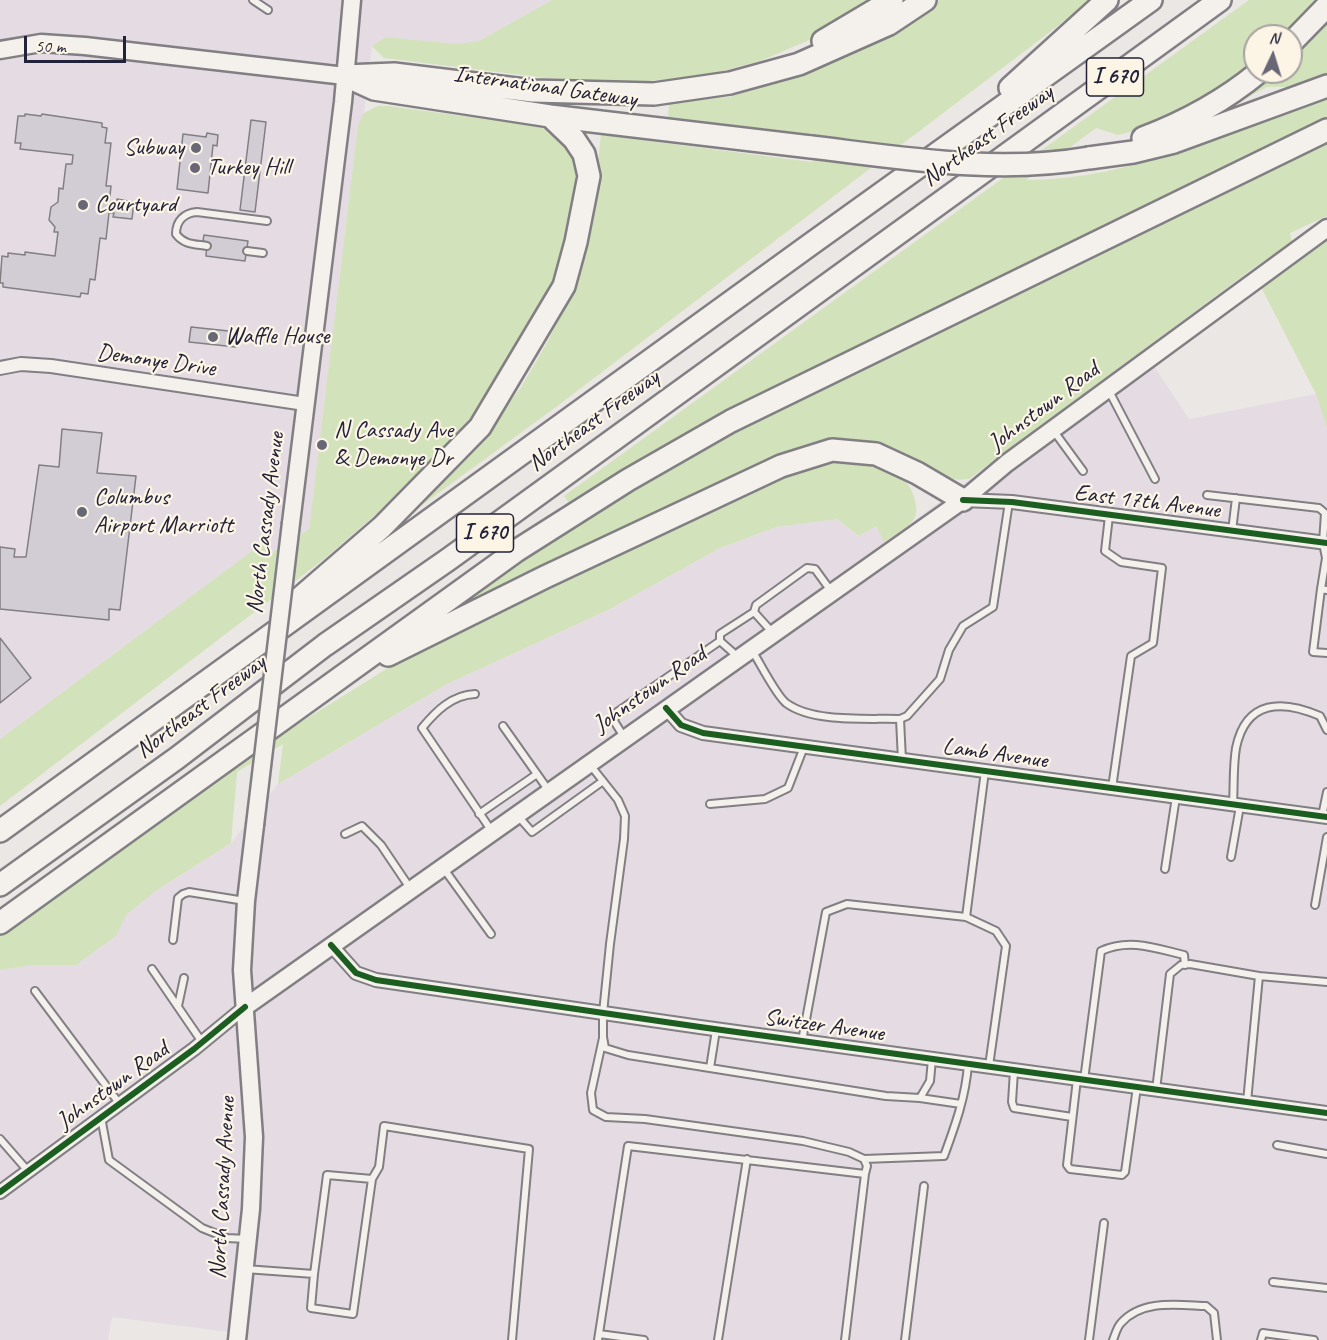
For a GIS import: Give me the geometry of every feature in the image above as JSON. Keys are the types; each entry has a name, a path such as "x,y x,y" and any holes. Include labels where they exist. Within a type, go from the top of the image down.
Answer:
{"highway":[{"path":"730,83 795,57 892,0"},
{"name":"International Gateway","path":"345,76 394,74 533,91 654,94 730,83 799,64 890,24 925,0"},
{"path":"942,150 1107,0"},
{"name":"Northeast Freeway","path":"0,831 1151,0"},
{"name":"Northeast Freeway","path":"0,885 177,758 325,645 449,559 1220,0"},
{"path":"1303,30 1327,6"},
{"name":"International Gateway","path":"345,76 375,89 550,116 919,160 990,165 1043,165 1133,152 1174,142 1327,86"},
{"path":"1089,158 1169,128 1206,109 1244,84"},
{"path":"224,670 310,588 382,527 480,426 564,286 576,242 589,176 584,154 574,139 550,116"},
{"path":"0,923 516,551 591,502 731,421 1327,130"},
{"path":"329,686 459,619 781,465 832,450 876,453 917,473 963,500"}],"main road":[{"name":"North Cassady Avenue","path":"237,1340 248,1239 254,1137 242,970 246,902 345,76 352,0"},
{"path":"0,50 41,43 85,45 345,76"},
{"name":"Johnstown Road","path":"245,1007 441,866 963,500 1108,388 1327,228"}],"street":[{"name":"Demonye Drive","path":"0,368 21,364 51,366 305,404"},
{"name":"East 17th Avenue","path":"963,500 1009,502 1325,543"},
{"name":"Lamb Avenue","path":"666,708 681,725 703,733 1325,817"},
{"name":"Switzer Avenue","path":"331,945 356,973 376,980 716,1030 1327,1113"},
{"name":"Johnstown Road","path":"0,1192 202,1042 245,1007"}],"lane":[{"path":"253,0 268,10"},
{"path":"207,246 181,240 176,234 178,223 186,215 192,213 267,220"},
{"path":"246,251 263,253"},
{"path":"1108,388 1155,479"},
{"path":"1053,430 1083,471"},
{"path":"1207,495 1319,508 1325,513 1324,589 1313,652 1327,653"},
{"path":"1232,531 1236,498"},
{"path":"720,641 745,653 784,702 806,713 838,717 900,719 907,716 940,679 949,650 963,626 993,607 1009,502"},
{"path":"1109,516 1105,551 1122,562 1162,568 1153,643 1131,656 1112,788"},
{"path":"720,641 720,634 754,612 756,604 807,568 815,569 832,592"},
{"path":"754,612 773,633"},
{"path":"624,738 614,721 617,712 720,641"},
{"path":"475,694 467,694 440,707 422,728 491,831"},
{"path":"1231,857 1236,805 1236,747 1246,723 1266,707 1280,705 1302,708 1320,716 1327,730"},
{"path":"900,719 902,760"},
{"path":"503,726 549,791"},
{"path":"710,804 765,799 788,788 804,747"},
{"path":"589,763 618,800 625,816 603,1013 605,1048 628,1055 886,1096 961,1104"},
{"path":"966,917 985,771"},
{"path":"479,814 537,774"},
{"path":"516,814 532,831 603,781"},
{"path":"1325,817 1327,792"},
{"path":"1165,869 1176,797"},
{"path":"345,834 362,826 381,845 411,888"},
{"path":"1315,905 1327,837"},
{"path":"441,866 491,934"},
{"path":"173,940 178,898 183,894 189,892 246,902"},
{"path":"802,1041 826,912 847,904 966,917 996,931 1006,945 989,1067"},
{"path":"1137,1087 1125,1172 1122,1175 1070,1169 1067,1165 1072,1118 1081,1080 1101,951 1116,944 1142,945 1184,955 1185,965"},
{"path":"1156,1090 1170,974 1181,965 1259,976 1327,982"},
{"path":"152,969 202,1042"},
{"path":"1247,1103 1259,976"},
{"path":"178,1006 184,978"},
{"path":"34,991 119,1103"},
{"path":"710,1068 716,1030"},
{"path":"603,1038 591,1093 593,1110 606,1117 645,1119 803,1141 849,1152 864,1159 944,1156 961,1104 968,1064"},
{"path":"920,1098 930,1081 932,1059"},
{"path":"1014,1071 1012,1102 1014,1108 1072,1118"},
{"path":"101,1117 109,1160 202,1228 226,1238 248,1239"},
{"path":"372,1179 327,1175 311,1308 352,1314 372,1179 380,1167 384,1126 529,1149 512,1340"},
{"path":"0,1139 28,1171"},
{"path":"644,1340 599,1337 628,1146 865,1174"},
{"path":"1277,1146 1327,1154"},
{"path":"0,1152 7,1147"},
{"path":"718,1340 747,1159"},
{"path":"845,1340 867,1166 864,1159"},
{"path":"905,1340 924,1186"},
{"path":"1089,1340 1104,1223"},
{"path":"244,1269 314,1274"},
{"path":"1274,1282 1327,1288"},
{"path":"1113,1340 1120,1323 1139,1310 1158,1305 1206,1306 1214,1313 1217,1340"},
{"path":"1262,1340 1263,1333 1314,1340"}],"shaded area":[{"path":"0,0 552,0 479,41 457,44 386,37 372,46 364,113 358,125 309,529 266,557 267,540 0,739"},
{"path":"1144,351 1189,419 1316,394 1327,428 1327,1340 237,1340 237,1333 112,1317 108,1340 0,1340 0,970 33,965 76,965 116,936 125,915 157,890 231,843 278,784 447,684 610,609 720,548 776,527 837,519 859,536 876,526 885,542"}],"green space":[{"path":"552,0 877,0 828,32 760,61 696,78 628,82 546,78 384,58 372,46 386,37 457,44 479,41"},
{"path":"940,0 1092,0 556,407 422,505 418,501 467,456 520,389 548,341 578,279 589,240 601,135 812,162 843,138 668,117 669,103 729,97 788,79 841,57 910,20"},
{"path":"1249,0 1326,0 1301,24 1243,24 1243,76 1214,97 1145,128 1118,135 1096,128 1026,180 1065,178 1142,163 1180,151 1327,94 1327,122 571,506 564,496"},
{"path":"1327,23 1327,76 1299,87 1267,87 1246,98 1262,84 1303,84 1303,46"},
{"path":"378,106 542,127 552,131 570,151 576,169 572,218 550,290 490,395 467,425 418,478 324,559 0,806 0,739 268,539 267,556 309,529 358,125 364,113"},
{"path":"1327,141 1327,216 1290,233 1292,242 1252,269 969,479 946,477 898,451 866,441 835,441 802,448 785,454 446,616 443,611 650,476 765,413"},
{"path":"1327,240 1327,428 1316,394 1261,287"},
{"path":"836,458 871,463 893,471 902,478 914,497 916,514 914,519 884,542 876,526 859,536 837,519 776,527 720,548 610,609 447,684 278,784 283,744 237,772 231,843 157,890 126,915 116,936 76,965 33,965 0,970 0,933 295,726 404,658 776,478"}],"building":[{"name":"Courtyard","path":"25,114 41,116 42,114 102,123 102,127 107,128 105,143 111,143 106,186 111,186 109,205 116,205 117,199 134,202 132,219 113,217 114,213 109,213 106,239 100,238 95,280 90,279 88,294 81,293 80,297 3,287 3,283 0,283 2,256 8,257 8,253 25,255 25,252 55,256 58,232 54,232 55,227 49,220 51,207 58,202 59,188 63,189 66,164 72,164 73,155 20,149 21,143 15,143 18,116 25,116"},
{"name":"Turkey Hill","path":"251,120 266,122 255,212 240,210"},
{"name":"Turkey Hill","path":"207,133 218,135 217,146 213,145 208,193 177,189 183,134 206,137"},
{"path":"204,235 248,241 245,261 206,256 207,242 203,241"},
{"name":"Waffle House","path":"191,327 238,332 236,347 189,342"},
{"name":"Columbus Airport Marriott","path":"62,429 102,433 97,473 136,476 120,610 109,609 109,620 0,609 0,547 15,549 14,557 26,557 39,465 59,467"},
{"path":"0,638 31,678 0,703"}],"cycle path":[{"path":"963,500 1012,502 1327,543"},
{"path":"666,708 681,725 703,733 1327,817"},
{"path":"331,945 356,973 376,980 1327,1113"},
{"path":"0,1192 194,1049 245,1007"}],"place":[{"name":"Subway","path":"196,148"},
{"name":"Turkey Hill","path":"195,168"},
{"name":"Courtyard","path":"83,205"},
{"name":"Waffle House","path":"213,337"},
{"name":"N Cassady Ave & Demonye Dr","path":"322,445"},
{"name":"Columbus Airport Marriott","path":"82,512"}]}
